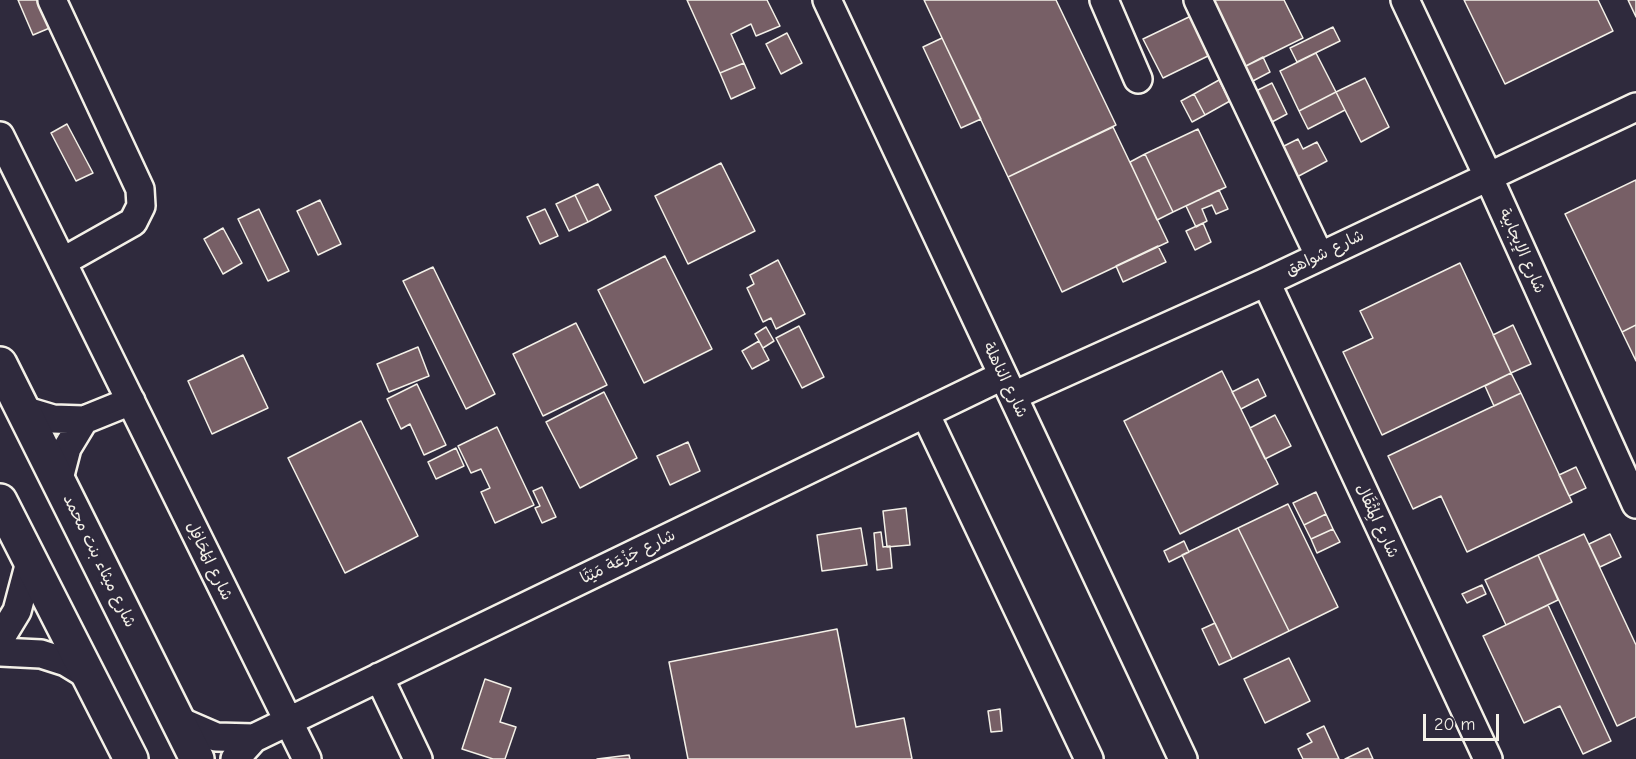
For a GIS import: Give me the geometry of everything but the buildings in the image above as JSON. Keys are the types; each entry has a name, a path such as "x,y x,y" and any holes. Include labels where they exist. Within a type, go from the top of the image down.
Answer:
{"main road":[{"name":"شارع ميثاء بنت محمد","path":"0,364 197,759"},
{"path":"0,501 130,759"}],"street":[{"path":"52,0 140,189 141,206 133,222 62,262"},
{"name":"شارع الناهلة","path":"827,0 1184,759"},
{"path":"1198,0 1319,255"},
{"name":"شارع الإيجابية","path":"1404,0 1628,464 1636,504"},
{"path":"1109,2 1138,79"},
{"name":"شارع شواهق","path":"1008,386 1266,282 1636,107"},
{"name":"شارع المَحَافِل","path":"0,136 307,759"},
{"name":"شارع المِثْقَال","path":"1266,282 1488,759"},
{"name":"شارع جَزْعَة مَيْثَا","path":"235,759 254,738 287,721 925,413 1008,386"},
{"path":"23,410 53,418 84,420 130,401"},
{"path":"925,413 1089,759"},
{"path":"59,479 67,448 84,420"},
{"path":"0,639 17,611 30,562"},
{"path":"0,652 41,654 66,662 89,676"},
{"path":"379,677 418,759"},
{"name":"شارع جَزْعَة مَيْثَا","path":"179,721 216,737 254,738"}]}
